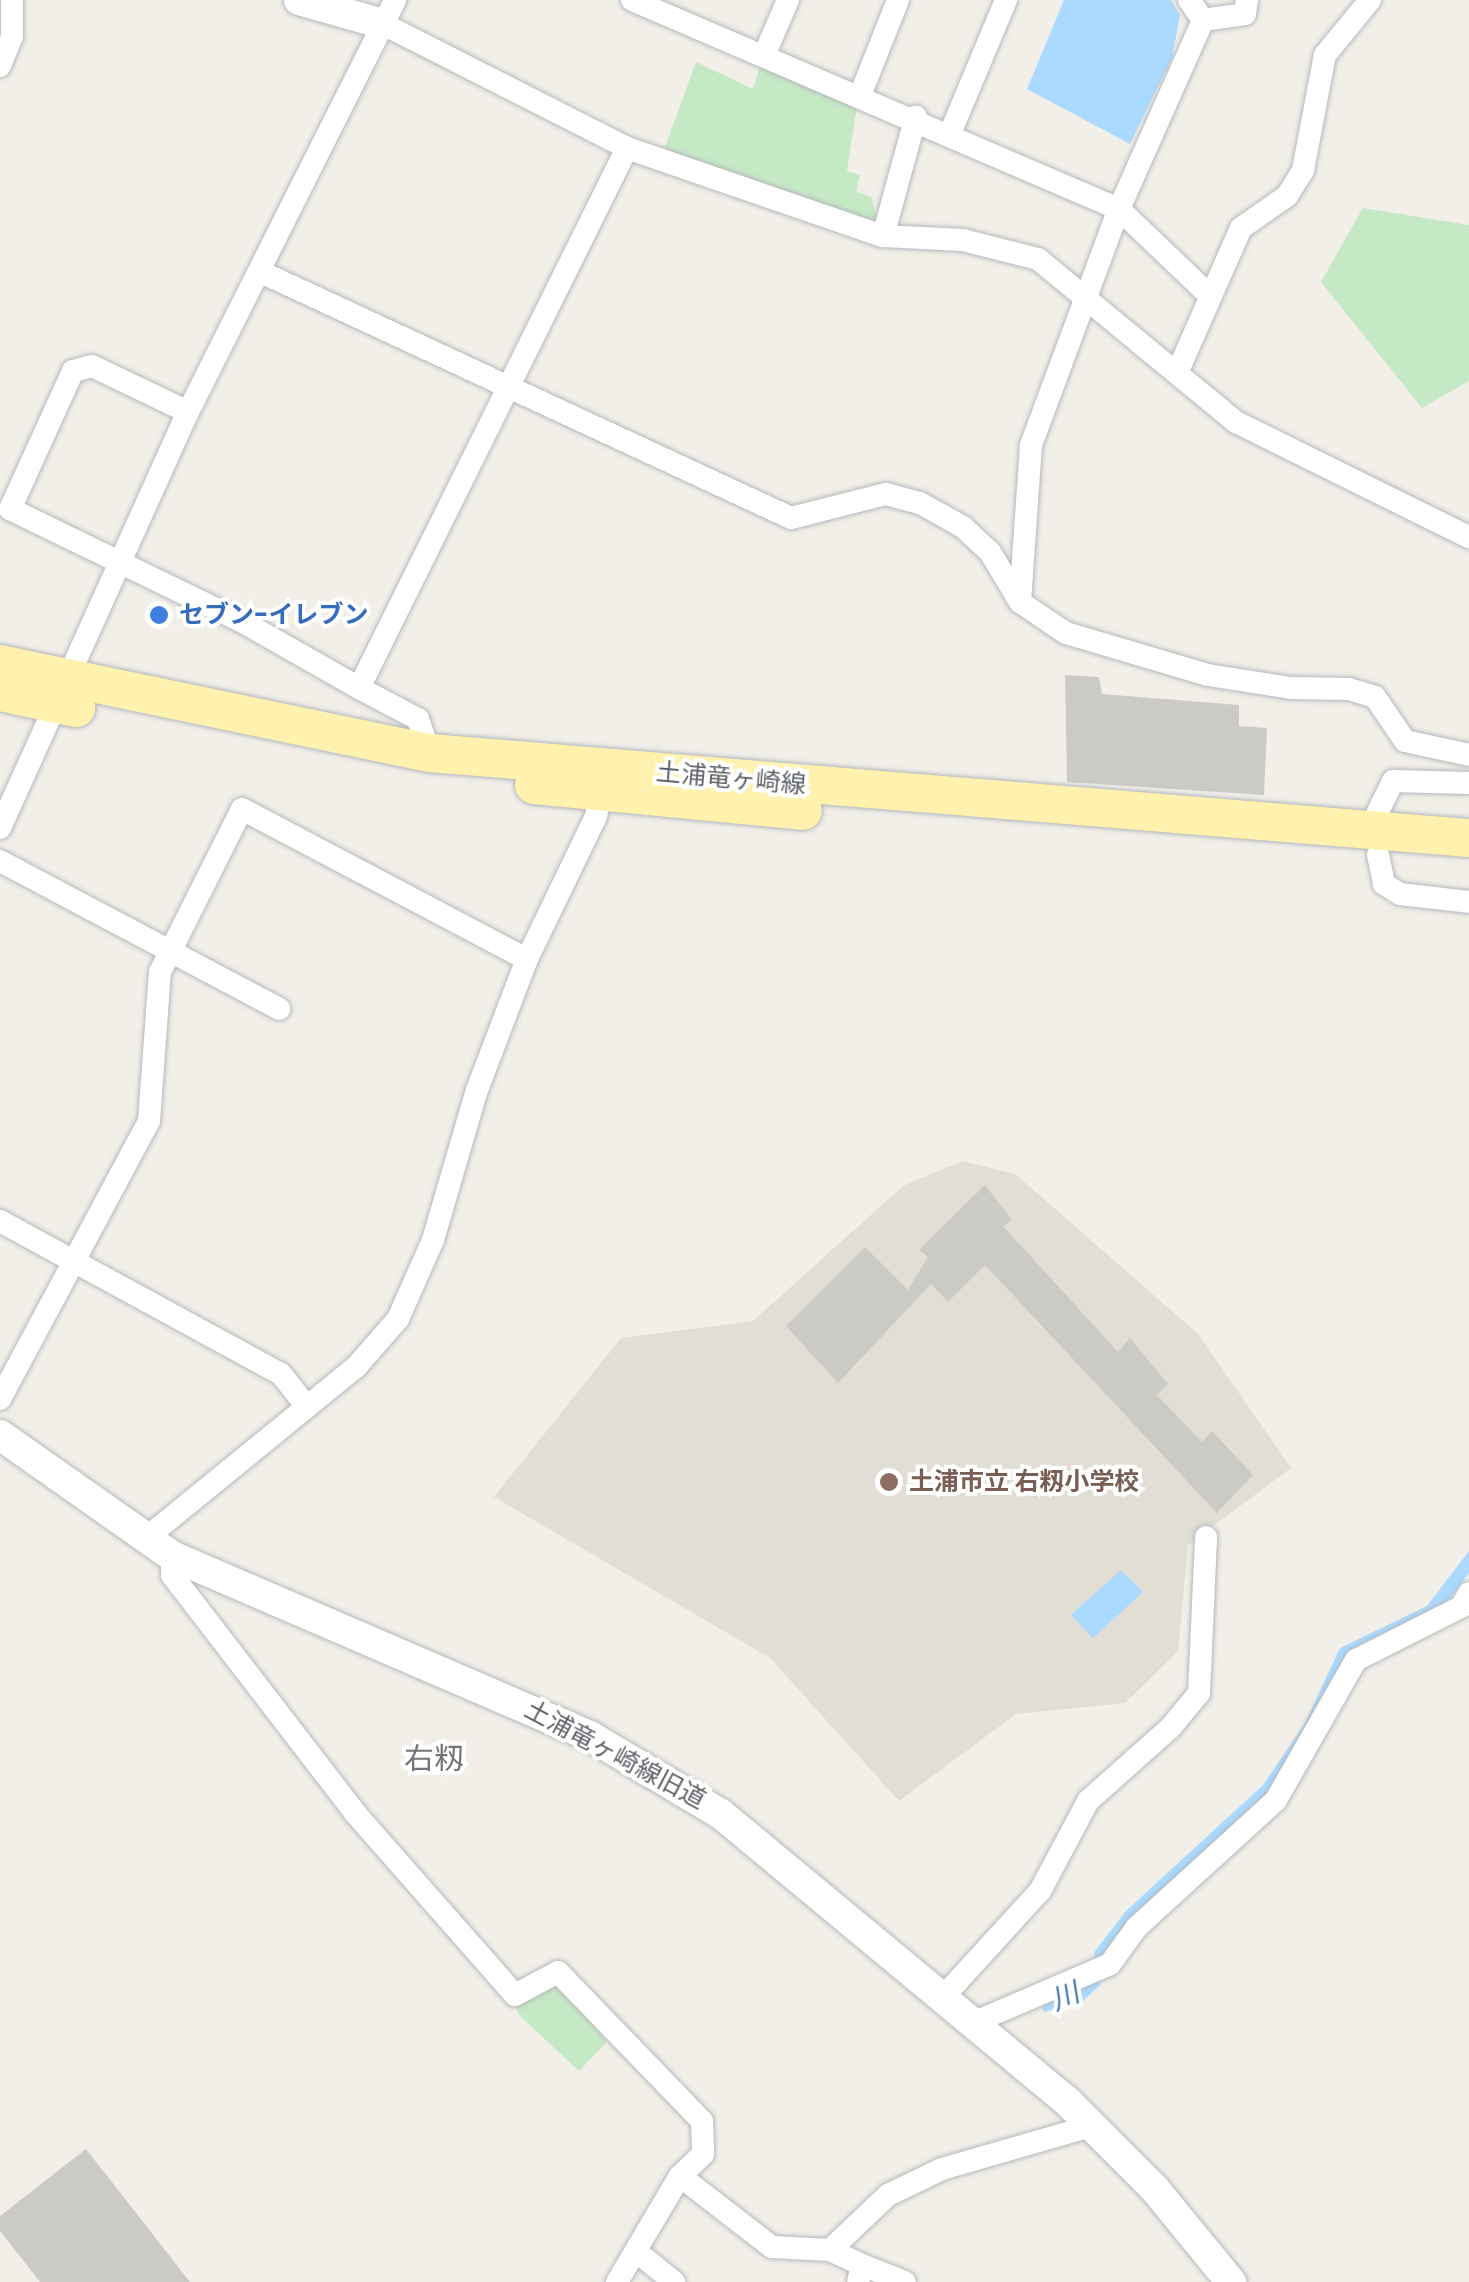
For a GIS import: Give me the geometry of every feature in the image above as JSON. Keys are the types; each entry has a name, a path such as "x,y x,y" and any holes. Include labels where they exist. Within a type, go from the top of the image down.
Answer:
{"main road":[{"name":"土浦竜ヶ崎線","path":"0,664 59,692 603,783 1373,843 1469,861"},
{"name":"土浦竜ヶ崎線","path":"0,692 59,692 603,783"},
{"name":"土浦竜ヶ崎線","path":"1373,843 1469,838"}],"street":[{"path":"0,66 12,36 12,0"},
{"path":"299,0 389,12 627,148 883,236 963,240 1038,260 1236,422 1469,537"},
{"path":"632,0 916,116 1120,209 1208,294"},
{"path":"765,53 788,0"},
{"path":"861,93 898,0"},
{"path":"951,131 1006,0"},
{"path":"1020,602 1030,445 1089,299 1196,10 1245,14 1247,0"},
{"path":"1177,373 1208,294 1240,228 1287,196 1303,170 1325,56 1370,0"},
{"path":"0,828 188,412 389,12"},
{"path":"883,236 916,116"},
{"path":"359,688 627,148"},
{"path":"261,272 506,390 791,518 886,494 920,503 963,527 990,552 1020,602 1066,633 1208,675 1292,688 1349,689 1375,697 1405,741 1469,755"},
{"path":"188,412 92,366 73,371 10,509 243,622 418,720 430,752"},
{"path":"1469,784 1393,781 1373,843 1384,884 1400,894 1469,902"},
{"path":"145,1539 356,1367 398,1320 433,1240 478,1090 527,959 596,816 603,783"},
{"path":"0,1399 150,1121 160,972 242,809 527,959"},
{"path":"0,861 279,1009"},
{"path":"0,1221 281,1374 307,1406"},
{"name":"土浦竜ヶ崎線旧道","path":"0,1435 172,1556 505,1697 676,1784 771,1852 975,2022 1091,2126 1177,2213 1231,2282"},
{"path":"944,1996 1040,1892 1088,1801 1171,1728 1199,1694 1206,1537"},
{"path":"172,1556 172,1576 355,1813 515,1996 558,1972 702,2121 703,2154 680,2176 617,2282"},
{"path":"975,2022 1110,1964 1137,1927 1276,1800 1356,1660 1461,1607 1469,1593"},
{"path":"830,2250 888,2195 942,2169 1091,2126"},
{"path":"680,2176 772,2247 830,2250 860,2273 905,2282"},
{"path":"637,2252 674,2282"}],"shaded area":[{"name":"土浦市立 右籾小学校","path":"962,1161 1015,1174 1198,1334 1291,1468 1188,1545 1178,1651 1125,1703 1016,1714 899,1801 770,1658 494,1497 621,1338 753,1321 903,1186"}],"green space":[{"path":"762,59 858,99 847,171 860,175 856,191 872,198 878,227 664,150 696,62 753,89"},
{"path":"1363,208 1469,225 1469,381 1422,408 1321,282"},
{"path":"558,1980 607,2042 579,2071 519,2015 514,2003"}],"water":[{"path":"1064,0 1171,0 1180,15 1172,58 1130,144 1027,89"},
{"name":"川","path":"1469,1551 1469,1573 1436,1616 1351,1656 1273,1794 1105,1959 1100,1985 1082,2002 1044,2012 1040,1998 1076,1991 1091,1976 1095,1951 1126,1911 1263,1785 1304,1725 1340,1648 1427,1606"},
{"path":"1121,1570 1143,1592 1093,1638 1071,1615"}],"building":[{"path":"1065,675 1099,677 1102,694 1239,705 1239,726 1267,728 1264,795 1067,782"},
{"path":"985,1185 1012,1220 1003,1226 1118,1352 1130,1338 1168,1384 1157,1395 1202,1442 1212,1431 1253,1475 1217,1513 985,1265 948,1302 931,1284 838,1383 786,1326 865,1247 908,1290 928,1257 919,1250"},
{"path":"86,2149 190,2282 40,2282 0,2231 0,2216"}],"place":[{"name":"セブン-イレブン","path":"159,615"},
{"name":"土浦市立 右籾小学校","path":"889,1482"}],"district":[{"name":"右籾","path":"434,1759"}]}
